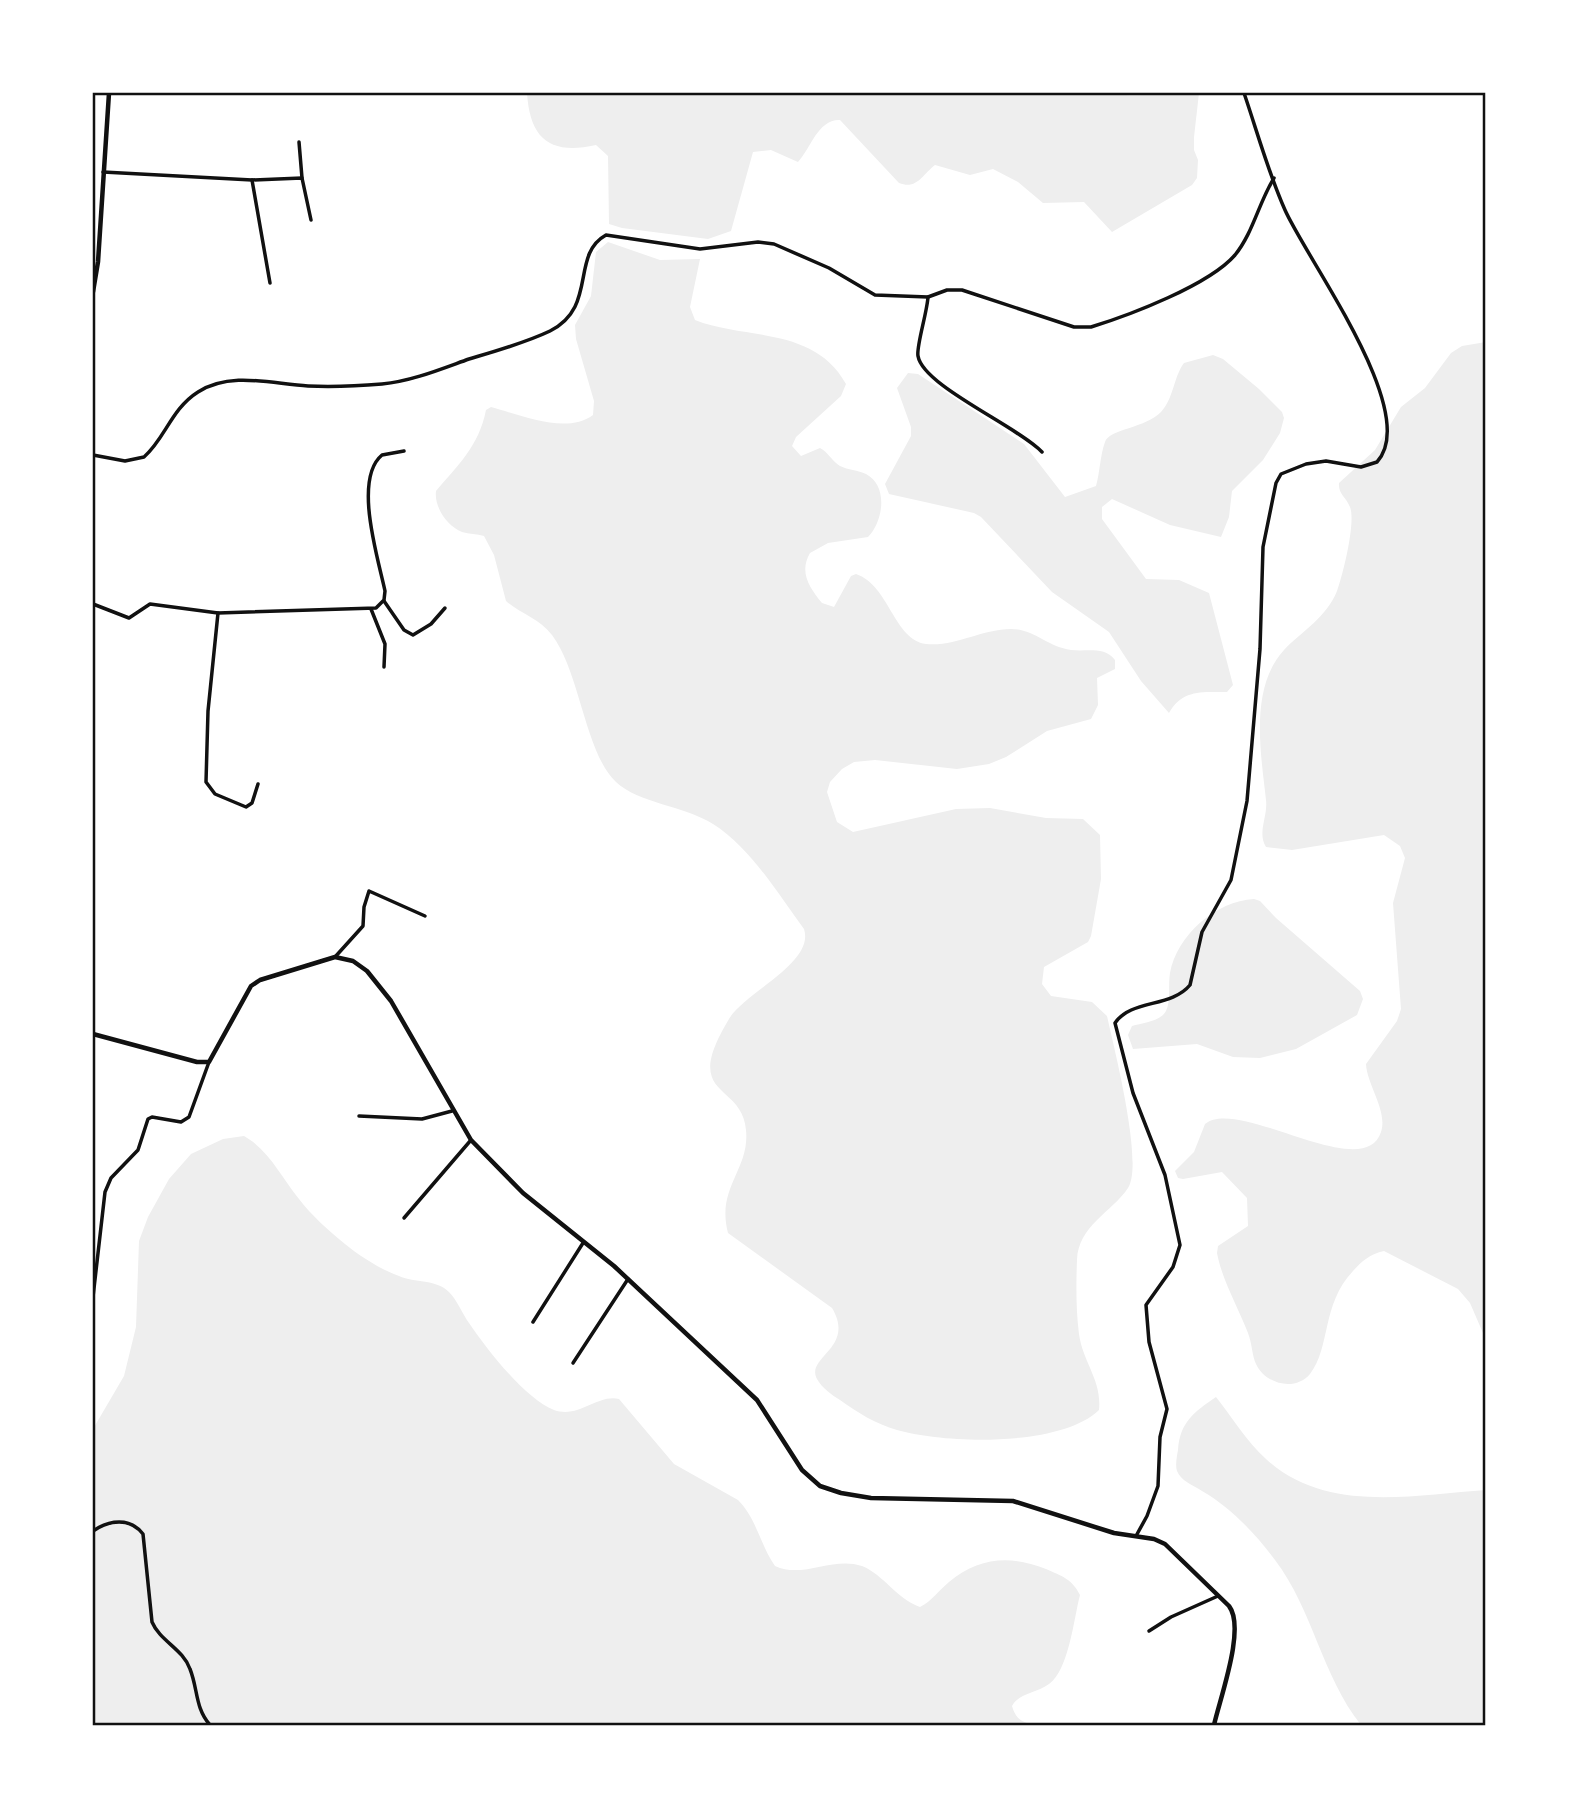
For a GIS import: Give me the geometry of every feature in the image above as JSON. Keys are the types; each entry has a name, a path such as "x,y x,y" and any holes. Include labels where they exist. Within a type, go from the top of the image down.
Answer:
{"street":[{"path":"93,292 109,93"},
{"path":"1136,1536 1158,1486 1160,1437 1167,1409 1149,1342 1146,1304 1173,1267 1180,1245 1165,1175 1133,1093 1115,1023 1129,1011 1174,997 1190,985 1202,932 1227,891 1233,872 1247,801 1260,638 1263,547 1276,483 1281,474 1306,464 1326,461 1361,467 1377,462 1385,451 1387,428 1375,372 1284,208 1244,93"},
{"path":"299,142 302,178 311,220"},
{"path":"103,172 251,180 302,178"},
{"path":"93,455 125,461 144,457 179,408 199,391 214,385 235,380 310,386 401,381 539,336 568,321 577,307 589,256 599,239 606,235 700,249 758,242 774,244 829,268 875,295 928,297 947,290 962,290 1074,327 1091,327 1114,320 1196,283 1224,266 1236,253 1274,178"},
{"path":"251,180 270,283"},
{"path":"928,297 927,317 917,355 923,369 946,389 1006,424 1042,452"},
{"path":"404,451 387,452 375,460 368,485 385,591 384,600 404,630 413,635 431,624 446,608"},
{"path":"93,604 129,618 150,604 218,613 370,609 384,600"},
{"path":"370,609 385,644 384,667"},
{"path":"218,613 208,711 206,782 215,794 246,807 252,803 258,784"},
{"path":"93,1297 103,1206 111,1178 138,1150 148,1119 152,1117 181,1122 189,1116 209,1062 251,986 260,980 335,957 363,926 369,891 425,916"},
{"path":"335,957 359,963 383,989 471,1140 523,1193 628,1279 757,1399 802,1470 820,1486 872,1498 1013,1500 1114,1533 1165,1544 1234,1612 1237,1625 1214,1725"},
{"path":"93,1034 197,1062 209,1062"},
{"path":"359,1115 422,1119 453,1111"},
{"path":"404,1218 471,1140"},
{"path":"533,1322 583,1243"},
{"path":"573,1363 628,1279"},
{"path":"93,1531 113,1522 129,1522 143,1534 152,1622 159,1634 184,1658 190,1669 196,1699 210,1725"},
{"path":"1149,1631 1171,1617 1218,1596"}],"shaded area":[{"path":"527,93 1199,93 1194,137 1194,150 1198,160 1197,178 1192,185 1112,232 1084,202 1043,203 1018,182 993,169 970,175 935,165 915,183 899,183 840,120 832,121 820,129 798,162 771,150 753,152 731,231 708,239 609,224 608,156 596,145 567,148 546,140 538,133 533,122"},
{"path":"608,242 660,260 700,259 690,307 695,320 777,338 816,352 832,365 846,384 841,396 796,437 792,446 801,456 820,448 840,466 866,474 878,487 881,495 880,514 868,537 828,543 810,553 805,567 807,579 822,603 834,607 851,576 856,574 876,589 906,633 926,644 947,643 1011,629 1027,632 1071,650 1100,651 1115,660 1115,669 1097,678 1098,705 1091,719 1047,731 1006,757 989,764 957,769 875,760 854,762 842,769 830,782 827,792 837,822 853,832 956,809 990,808 1046,818 1083,819 1100,835 1101,879 1091,936 1088,942 1044,967 1042,984 1051,996 1092,1002 1107,1016 1126,1105 1132,1175 1128,1188 1121,1197 1083,1238 1077,1260 1079,1334 1098,1390 1099,1410 1081,1422 1058,1431 1031,1436 972,1440 918,1435 889,1428 867,1418 831,1394 817,1379 815,1371 835,1342 838,1322 832,1308 728,1233 726,1203 743,1156 746,1130 742,1114 735,1103 712,1077 710,1064 715,1045 737,1009 777,977 799,954 805,942 804,929 763,872 727,834 702,818 636,795 616,782 605,769 597,752 562,651 552,635 541,624 506,601 494,555 484,536 456,529 439,509 436,491 473,445 486,410 491,407 543,422 557,423 582,421 593,415 594,401 576,339 575,325 591,296 596,252"},
{"path":"1486,342 1486,1340 1470,1303 1458,1289 1384,1251 1363,1261 1343,1284 1331,1311 1317,1363 1310,1374 1296,1383 1281,1383 1266,1377 1256,1364 1248,1333 1226,1283 1217,1253 1218,1246 1248,1226 1247,1198 1222,1172 1183,1179 1178,1178 1175,1171 1194,1152 1205,1124 1221,1118 1244,1121 1327,1145 1351,1149 1370,1146 1381,1132 1382,1115 1366,1064 1397,1021 1401,1009 1393,903 1405,858 1400,846 1384,835 1292,850 1266,847 1262,836 1266,806 1260,742 1262,702 1273,665 1284,650 1327,609 1337,591 1351,524 1350,507 1341,493 1339,483 1375,450 1401,407 1425,388 1451,353 1462,346"},
{"path":"1213,355 1223,359 1259,389 1282,412 1284,418 1280,433 1263,460 1232,491 1229,517 1221,537 1170,525 1112,499 1102,507 1102,519 1146,579 1179,580 1209,593 1233,685 1227,692 1202,692 1187,696 1174,705 1169,713 1141,681 1109,632 1052,592 981,517 974,513 889,494 885,484 911,436 911,427 897,388 908,373 918,374 1024,444 1065,497 1096,486 1105,442 1113,434 1146,422 1161,412 1169,401 1184,363"},
{"path":"1254,899 1260,901 1360,991 1363,999 1357,1015 1296,1049 1260,1058 1233,1057 1197,1044 1133,1049 1128,1035 1132,1026 1156,1019 1166,1011 1174,959 1190,933 1200,922 1226,906"},
{"path":"244,1136 268,1156 309,1211 351,1249 392,1273 438,1285 449,1292 496,1359 519,1384 543,1404 563,1412 611,1398 619,1399 674,1464 738,1500 750,1515 775,1566 796,1570 840,1564 862,1566 920,1607 960,1574 984,1563 1008,1560 1020,1562 1046,1569 1066,1579 1080,1595 1070,1643 1061,1667 1049,1684 1019,1698 1012,1706 1021,1720 1037,1725 93,1725 93,1429 124,1376 136,1327 139,1241 148,1217 169,1179 191,1154 223,1139"},
{"path":"1216,1397 1266,1459 1290,1476 1315,1488 1371,1497 1486,1490 1486,1725 1361,1725 1336,1686 1299,1600 1275,1560 1232,1513 1184,1480 1177,1471 1179,1440 1185,1425 1195,1413"}]}
